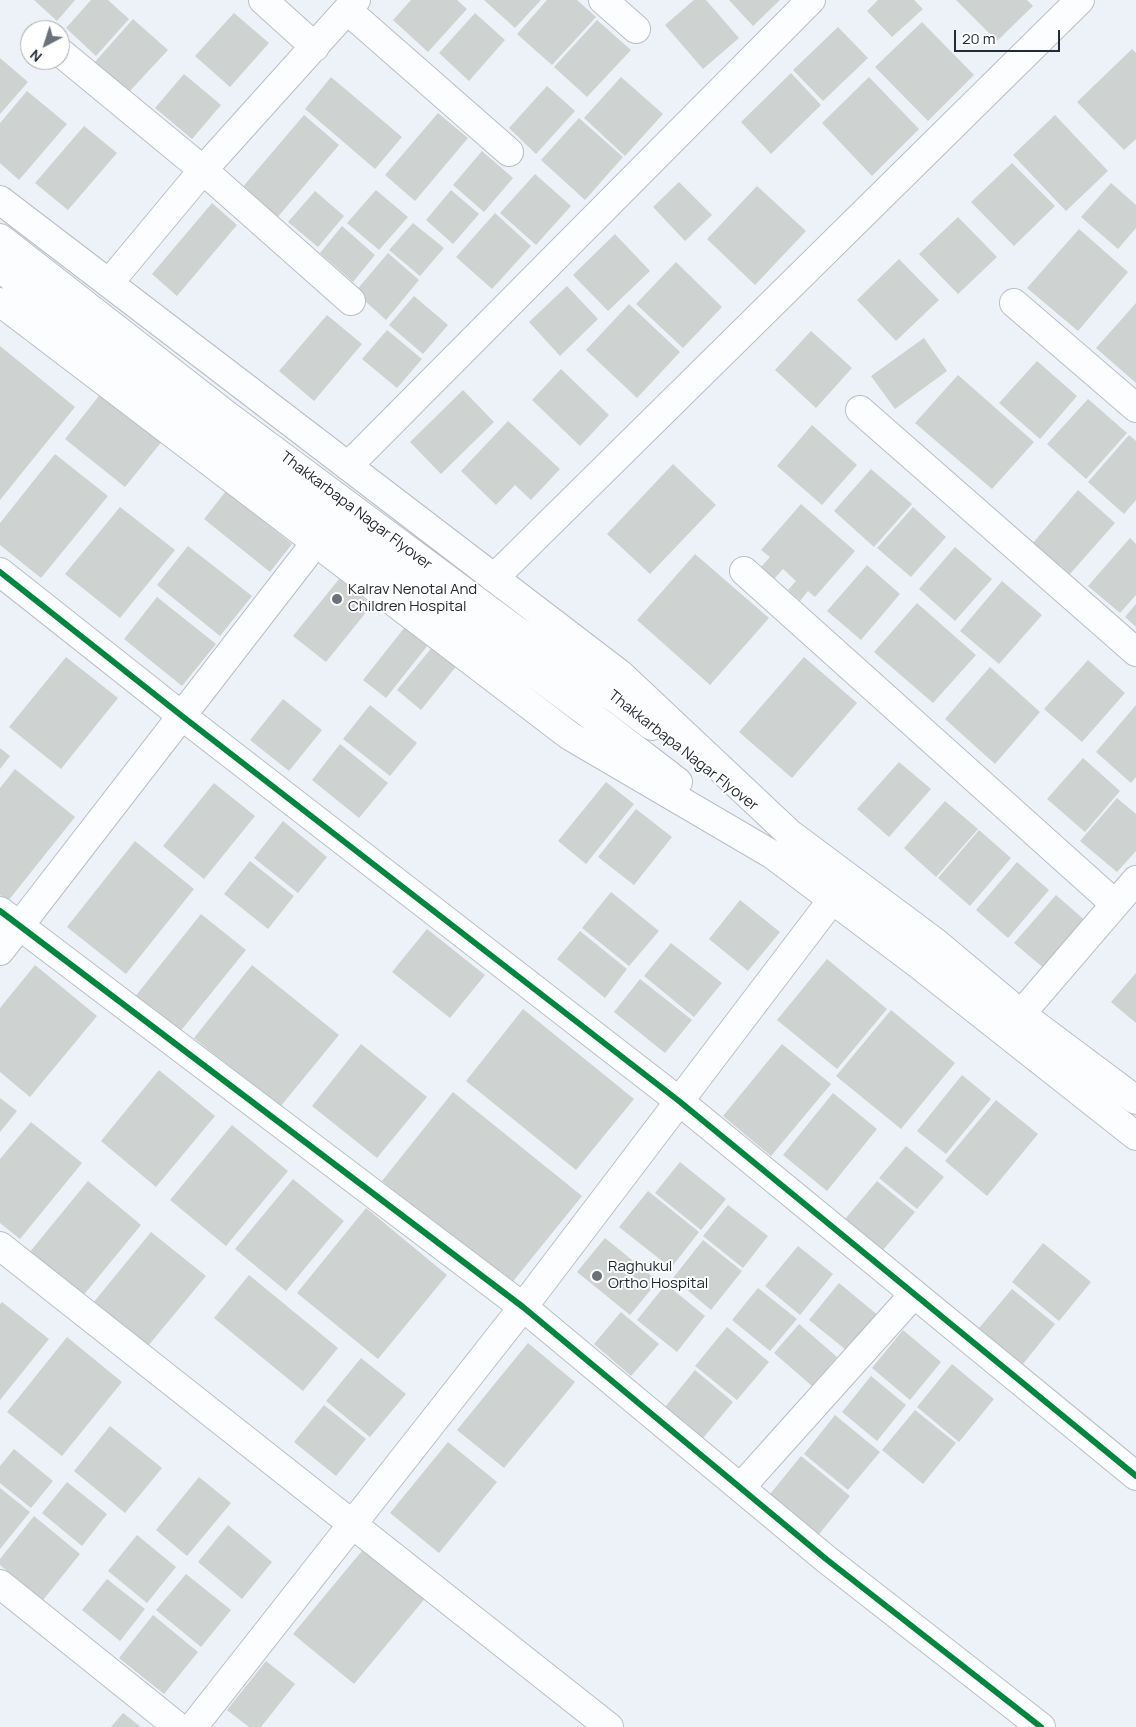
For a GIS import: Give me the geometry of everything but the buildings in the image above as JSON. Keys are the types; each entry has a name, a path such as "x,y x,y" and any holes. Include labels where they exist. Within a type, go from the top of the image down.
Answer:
{"street":[{"path":"263,0 315,47"},
{"path":"604,0 636,29"},
{"path":"348,466 811,0"},
{"path":"494,578 1080,0"},
{"path":"109,283 203,170 352,5 508,152"},
{"path":"70,60 203,170 351,301"},
{"path":"0,200 620,674 789,833 936,942 1021,1014 1136,1100"},
{"name":"Thakkarbapa Nagar Flyover","path":"0,238 228,416 513,628 619,701 789,833"},
{"name":"Thakkarbapa Nagar Flyover","path":"0,268 214,435 605,726 773,855"},
{"path":"0,302 570,736 773,855 918,964 1136,1136"},
{"path":"1014,304 1136,408"},
{"path":"860,410 1136,652"},
{"path":"0,951 10,918 182,716 316,542"},
{"path":"744,571 1115,904"},
{"path":"0,572 182,716 679,1101 1136,1476"},
{"path":"1021,1014 1136,880"},
{"path":"193,1727 523,1307 832,900"},
{"path":"10,918 523,1307 741,1486 826,1559 1041,1727"},
{"path":"0,1246 609,1727"},
{"path":"741,1486 914,1294"},
{"path":"0,1584 178,1727"}],"cycle path":[{"path":"0,572 182,716 679,1101 1136,1476"},
{"path":"0,911 523,1307 826,1559 1041,1727"}],"place":[{"name":"Kalrav Nenotal And Children Hospital","path":"337,599"},
{"name":"Raghukul Ortho Hospital","path":"597,1276"}]}
